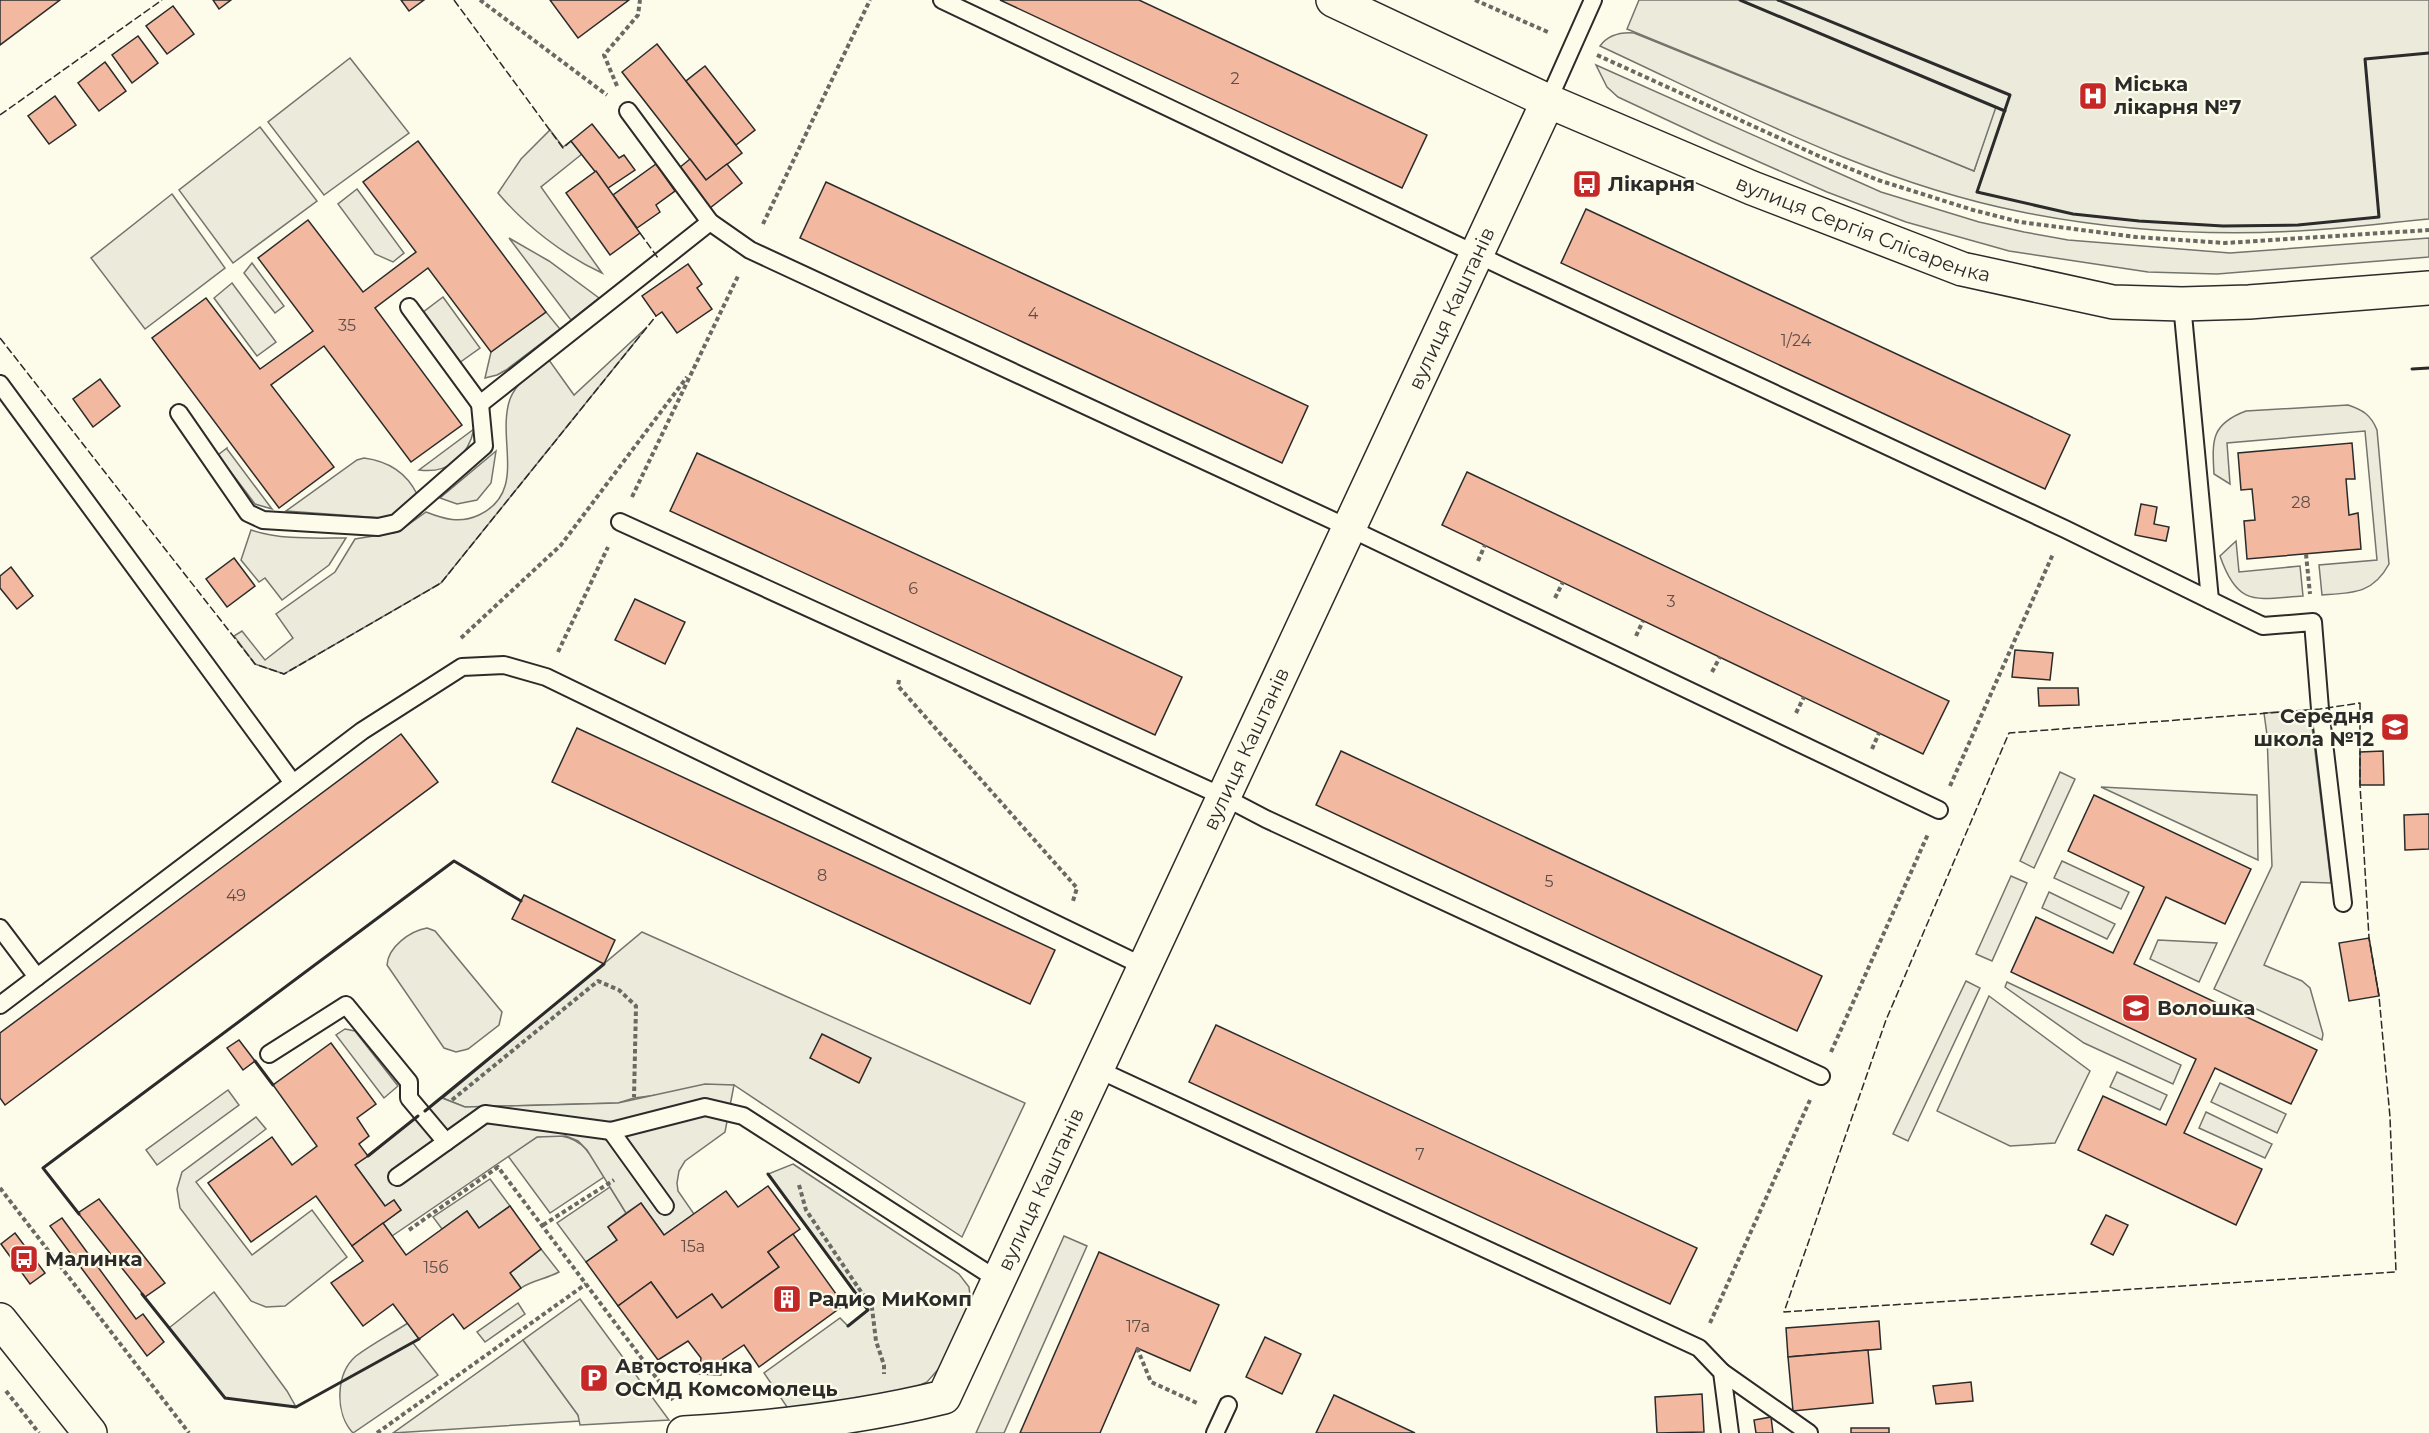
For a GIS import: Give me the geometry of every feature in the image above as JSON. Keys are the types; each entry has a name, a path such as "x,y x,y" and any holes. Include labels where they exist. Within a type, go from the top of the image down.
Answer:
{"street":[{"name":"вулиця Сергія Слісаренка","path":"1333,0 1548,101 1752,188 1962,269 2113,302 2182,304 2249,302 2429,288"},
{"name":"вулиця Каштанів","path":"888,1411 944,1397 1548,101"},
{"path":"5,1335 90,1433"},
{"path":"684,1433 794,1424 888,1411"}],"lane":[{"path":"942,0 2065,529 2263,626 2313,622 2320,709 2343,903"},
{"path":"1548,101 1593,0"},
{"path":"628,111 710,222 750,250 1349,528 1939,810"},
{"path":"480,404 710,222"},
{"path":"2182,304 2210,600"},
{"path":"179,413 248,513 263,520 378,527 396,523 484,446 480,404 409,307"},
{"path":"0,384 293,783"},
{"path":"620,522 1224,797 1286,829 1821,1076"},
{"path":"0,1005 362,731 462,667 504,665 546,677 1145,967"},
{"path":"0,928 37,977"},
{"path":"269,1054 346,1005 409,1082 409,1098 446,1142"},
{"path":"1097,1070 1699,1348 1722,1372 1809,1433"},
{"path":"397,1177 485,1114 619,1129 705,1107 743,1116 998,1280"},
{"path":"619,1129 636,1165 665,1206"},
{"path":"1722,1372 1730,1433"},
{"path":"1215,1433 1225,1410"}],"path":[{"path":"480,0 628,111"},
{"path":"628,111 604,55 638,15 640,0"},
{"path":"546,677 870,0"},
{"path":"1475,0 1878,180 1973,210 2020,222 2136,237 2225,243 2429,230"},
{"path":"457,642 561,545 693,369"},
{"path":"1699,1348 2065,529"},
{"path":"2306,554 2313,622"},
{"path":"900,649 898,686 1077,888 1065,929"},
{"path":"427,1120 598,981 619,990 636,1006 634,1098 619,1129"},
{"path":"772,1135 793,1164 806,1210 872,1308 876,1341 884,1365 888,1411"},
{"path":"543,1225 636,1165"},
{"path":"409,1230 498,1167 688,1419 692,1432"},
{"path":"0,1188 189,1433"},
{"path":"378,1433 586,1284"},
{"path":"1137,1348 1151,1382 1225,1410"},
{"path":"0,1383 39,1433"}],"shaded area":[{"path":"1639,0 1740,0 1996,107 1974,171 1627,29"},
{"name":"Міська лікарня №7","path":"1740,0 2429,0 2429,219 2314,230 2229,233 2125,227 2022,212 1912,183 1859,163 1754,119 1600,46 1615,35 1634,33 1974,171 1995,107"},
{"path":"350,58 409,133 324,195 268,122"},
{"path":"1596,65 1881,192 1979,222 2068,240 2230,253 2429,238 2429,257 2217,274 2148,272 2009,251 1906,222 1827,192 1712,141 1618,97 1607,87"},
{"path":"260,127 317,201 233,263 179,190"},
{"path":"550,130 563,147 571,141 582,154 541,187 602,273 587,266 546,238 498,193 521,159"},
{"path":"357,189 404,253 393,262 375,254 338,204"},
{"path":"172,194 225,268 145,329 91,258"},
{"path":"509,238 549,261 599,298 571,320"},
{"path":"252,263 284,306 275,313 244,273"},
{"path":"232,283 276,342 257,356 214,298"},
{"path":"443,297 480,348 459,363 422,313"},
{"path":"546,312 560,329 506,370 485,378 491,352"},
{"path":"647,327 441,583 284,674 255,664 234,636 242,631 265,660 293,638 276,614 335,572 355,539 398,532 426,512 459,520 479,515 494,505 503,493 507,479 506,431 510,399 526,377 549,360 574,395"},
{"path":"2348,405 2366,414 2377,430 2389,564 2376,581 2361,590 2322,595 2319,565 2377,560 2365,431 2227,443 2230,484 2214,474 2214,443 2220,428 2226,422 2246,411"},
{"path":"474,429 467,448 455,462 439,469 419,470"},
{"path":"227,448 272,509 255,504 218,455"},
{"path":"496,451 491,483 477,500 457,504 440,498"},
{"path":"364,458 395,469 413,486 417,494 396,514 383,518 286,511 357,460"},
{"path":"251,530 286,537 346,538 329,565 282,600 265,578 259,582 241,560"},
{"path":"2236,541 2239,572 2300,566 2303,596 2261,598 2251,597 2242,592 2234,585 2220,556"},
{"path":"2310,710 2331,883 2301,882 2264,965 2302,981 2310,988 2323,1034 2322,1040 2214,989 2272,866 2267,735 2264,713"},
{"path":"2060,772 2075,779 2034,868 2020,861"},
{"path":"2101,787 2257,795 2258,860"},
{"path":"2062,861 2129,892 2121,909 2054,878"},
{"path":"2011,876 2027,883 1992,961 1976,954"},
{"path":"2049,892 2115,924 2107,939 2042,908"},
{"path":"427,928 435,931 502,1012 499,1025 468,1049 456,1052 444,1048 387,965 391,952 401,941"},
{"path":"642,932 1025,1103 962,1237 734,1085 634,1098 618,1103 465,1107 443,1098"},
{"path":"2158,940 2217,943 2199,982 2150,959"},
{"path":"1966,981 1980,988 1908,1141 1893,1134"},
{"path":"2007,982 2181,1065 2173,1084 2084,1043 2005,987"},
{"path":"1989,996 2090,1071 2055,1143 2010,1146 1937,1111"},
{"path":"345,1029 355,1031 398,1086 384,1098 336,1035"},
{"path":"2117,1072 2167,1095 2160,1110 2110,1087"},
{"path":"2220,1083 2286,1114 2277,1133 2211,1102"},
{"path":"705,1084 734,1085 725,1132 685,1161 679,1171 678,1191 694,1214 664,1235 641,1203 626,1213 587,1150 578,1141 566,1136 537,1137 392,1236 383,1223 401,1210 394,1200 385,1206 355,1165 442,1098 465,1107 618,1103"},
{"path":"228,1090 239,1105 157,1165 146,1150"},
{"path":"2206,1112 2272,1144 2265,1158 2199,1128"},
{"path":"256,1117 266,1129 196,1182 252,1255 312,1210 347,1257 285,1306 266,1307 251,1301 180,1208 177,1189 182,1172"},
{"path":"551,1135 571,1138 578,1142 589,1153 604,1177 550,1213 508,1156 537,1137"},
{"path":"793,1164 959,1274 969,1287 971,1304 942,1365 927,1382 911,1389 789,1410 764,1373 840,1318 848,1326 867,1310 768,1174"},
{"path":"490,1179 510,1206 479,1228 467,1211 442,1229 433,1217"},
{"path":"610,1187 626,1213 608,1227 617,1240 586,1262 557,1223"},
{"path":"1064,1236 1087,1246 1004,1433 976,1433"},
{"path":"541,1249 559,1272 521,1288 510,1273"},
{"path":"214,1292 287,1391 296,1407 225,1398 169,1328"},
{"name":"Автостоянка ОСМД Комсомолець","path":"580,1299 669,1420 580,1425 578,1415 523,1340"},
{"path":"518,1303 525,1314 485,1342 477,1332"},
{"path":"408,1323 419,1339 413,1343 438,1375 353,1433 347,1425 341,1405 341,1383 344,1373 356,1356"},
{"path":"523,1340 578,1415 580,1421 393,1433"}],"building":[{"path":"0,0 60,0 0,45"},
{"path":"213,0 231,0 219,9"},
{"path":"401,0 424,0 409,11"},
{"path":"550,0 629,0 578,38"},
{"path":"1000,0 1139,0 1427,135 1402,188"},
{"path":"173,6 194,34 167,54 146,26"},
{"path":"138,36 158,63 132,83 112,55"},
{"path":"657,44 742,153 706,180 622,72"},
{"path":"105,62 126,91 99,111 78,83"},
{"path":"705,66 755,130 736,145 686,81"},
{"path":"55,96 76,125 49,144 28,116"},
{"path":"592,124 619,158 624,155 635,170 608,188 571,141"},
{"path":"418,141 546,312 491,352 428,268 375,308 462,425 411,462 324,346 271,385 334,467 279,508 152,338 206,298 260,369 313,331 258,258 308,220 363,292 416,252 363,182"},
{"path":"690,159 706,180 727,164 742,183 710,208 679,168"},
{"path":"656,164 675,191 656,205 660,212 637,228 613,195"},
{"path":"596,171 640,233 610,255 566,193"},
{"path":"826,182 1308,406 1282,463 800,238"},
{"path":"1586,209 2070,435 2045,489 1561,263"},
{"path":"688,264 702,284 697,288 712,309 677,333 662,312 656,316 642,296"},
{"path":"100,379 120,406 93,427 73,399"},
{"path":"2352,443 2355,479 2346,479 2349,515 2358,513 2361,549 2247,559 2244,521 2255,520 2252,489 2241,490 2238,453"},
{"path":"697,453 1182,677 1155,735 670,511"},
{"path":"1467,472 1949,701 1923,754 1442,525"},
{"path":"2141,504 2157,507 2154,524 2169,527 2166,541 2135,535"},
{"path":"234,558 255,586 227,607 206,579"},
{"path":"11,567 33,596 17,609 0,588 0,576"},
{"path":"635,599 685,622 665,664 615,640"},
{"path":"2015,650 2053,653 2050,680 2012,677"},
{"path":"2038,688 2078,688 2079,705 2039,706"},
{"path":"577,728 1055,950 1030,1004 552,782"},
{"path":"401,734 438,782 5,1105 0,1098 0,1033"},
{"path":"1341,751 1822,976 1797,1031 1316,805"},
{"path":"2383,751 2384,785 2360,785 2360,752"},
{"path":"2094,795 2251,869 2225,924 2166,897 2134,964 2317,1050 2291,1104 2215,1068 2184,1133 2262,1169 2236,1225 2078,1150 2103,1096 2166,1125 2196,1059 2011,972 2036,917 2113,953 2144,887 2068,851"},
{"path":"2429,814 2429,849 2405,850 2404,815"},
{"path":"524,895 615,940 604,964 512,919"},
{"path":"2369,938 2379,996 2349,1001 2339,943"},
{"path":"1216,1025 1697,1248 1670,1304 1189,1082"},
{"path":"822,1034 871,1058 859,1083 810,1058"},
{"path":"239,1040 255,1061 243,1070 227,1048"},
{"path":"331,1043 376,1104 357,1118 369,1136 359,1144 368,1156 355,1165 385,1206 394,1200 401,1210 352,1246 316,1196 251,1242 208,1183 272,1137 292,1165 317,1146 273,1085"},
{"path":"768,1186 800,1229 768,1252 779,1267 722,1308 712,1294 677,1318 651,1282 618,1306 586,1262 617,1240 608,1227 641,1203 664,1235 726,1191 738,1207"},
{"path":"99,1199 165,1283 145,1297 78,1213"},
{"path":"510,1206 541,1249 510,1273 521,1288 464,1329 453,1314 419,1339 393,1304 363,1326 331,1283 363,1261 352,1246 383,1223 406,1255 467,1211 479,1228"},
{"path":"2106,1215 2128,1225 2113,1255 2091,1244"},
{"path":"62,1218 136,1319 143,1314 164,1342 147,1356 50,1226"},
{"path":"15,1233 45,1273 30,1284 1,1244"},
{"name":"Радио МиКомп","path":"793,1234 844,1305 759,1367 744,1345 723,1359 721,1375 699,1374 701,1358 688,1341 658,1360 618,1306 651,1282 677,1318 712,1294 722,1308 779,1267 768,1252"},
{"path":"1099,1252 1219,1305 1190,1371 1137,1348 1100,1433 1020,1433"},
{"path":"1879,1321 1881,1349 1788,1357 1786,1328"},
{"path":"1265,1337 1301,1354 1282,1394 1246,1377"},
{"path":"1868,1350 1873,1403 1793,1411 1788,1357"},
{"path":"1971,1382 1973,1401 1936,1404 1933,1386"},
{"path":"1702,1394 1704,1432 1657,1433 1655,1397"},
{"path":"1334,1395 1415,1433 1316,1433"},
{"path":"1771,1417 1773,1433 1756,1433 1754,1420"},
{"path":"1851,1428 1889,1428 1889,1433 1851,1433"}],"fence":[{"path":"0,115 162,0"},
{"path":"454,0 563,148 571,141"},
{"path":"640,233 658,258"},
{"path":"0,338 255,664 284,674 441,583 656,316"},
{"path":"2360,703 2360,785 2369,938 2379,996 2390,1117 2396,1272 1784,1312 1886,1020 2009,733 2320,709 2360,703"}],"wall":[{"path":"1740,0 2005,111"},
{"path":"1778,0 2010,95 1977,192 2073,214 2139,221 2223,226 2298,225 2379,217 2365,59 2429,53"},
{"path":"2412,369 2429,368"},
{"path":"79,1214 43,1168 454,861 521,901"},
{"path":"425,1111 604,964"},
{"path":"255,1061 273,1085"},
{"path":"368,1156 418,1116"},
{"path":"768,1174 868,1310 848,1326"},
{"path":"142,1294 225,1398 296,1407 419,1339"}],"place":[{"name":"Міська лікарня №7","path":"2093,96"},
{"name":"Лікарня","path":"1587,184"},
{"name":"Середня школа №12","path":"2395,727"},
{"name":"Волошка","path":"2136,1008"},
{"name":"Малинка","path":"24,1259"},
{"name":"Радио МиКомп","path":"787,1299"},
{"name":"Автостоянка ОСМД Комсомолець","path":"594,1378"}]}
